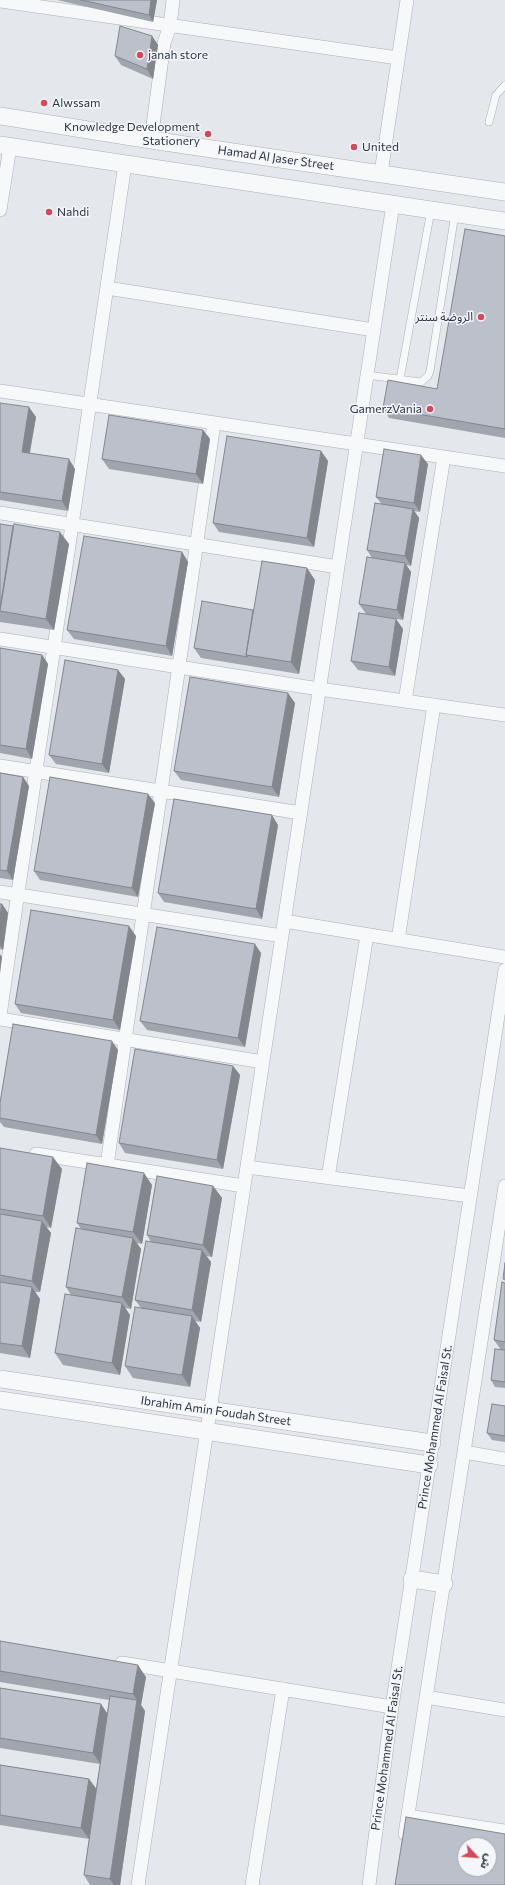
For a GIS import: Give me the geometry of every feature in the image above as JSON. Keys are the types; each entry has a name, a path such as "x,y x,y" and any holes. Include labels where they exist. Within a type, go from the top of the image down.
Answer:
{"street":[{"path":"151,140 164,43 170,26 173,0"},
{"path":"381,173 407,0"},
{"path":"0,1 398,58"},
{"name":"Hamad Al Jaser Street","path":"0,116 151,140 505,192"},
{"path":"0,210 5,146 505,221"},
{"path":"0,1015 125,164"},
{"path":"138,1885 393,204"},
{"path":"107,288 374,330"},
{"path":"0,391 505,466"},
{"path":"107,1165 214,423"},
{"path":"405,701 444,457"},
{"path":"0,513 338,567"},
{"path":"0,639 319,689 505,715"},
{"path":"398,940 434,706"},
{"path":"0,766 301,813"},
{"path":"0,892 282,936"},
{"path":"284,921 505,957"},
{"path":"328,1178 367,935"},
{"name":"Prince Mohammed Al Faisal St.","path":"369,1885 392,1707 505,970"},
{"path":"0,1019 263,1062"},
{"path":"23,1152 244,1186"},
{"path":"247,1167 470,1196"},
{"path":"403,1846 503,1208 505,1186"},
{"name":"Ibrahim Amin Foudah Street","path":"0,1379 432,1443"},
{"name":"Ibrahim Amin Foudah Street","path":"0,1400 429,1465"},
{"path":"277,1442 280,1420"},
{"path":"464,1452 505,1459"},
{"path":"412,1579 444,1584"},
{"path":"108,1660 392,1707"},
{"path":"252,1885 283,1689"},
{"path":"426,1697 505,1710"},
{"path":"408,1816 505,1831"}],"lane":[{"path":"489,122 496,95 505,85"},
{"path":"400,379 431,210"},
{"path":"367,375 421,382 428,376 455,214"}],"building":[{"path":"81,0 151,0 149,15"},
{"name":"janah store","path":"120,26 152,36 147,69 115,56"},
{"name":"الروضة سنتر","path":"465,229 505,236 505,429 383,408 388,380 437,389"},
{"path":"0,403 29,407 22,452 69,459 62,501 0,492"},
{"path":"109,415 203,430 196,474 102,459"},
{"path":"227,436 321,451 307,538 213,523"},
{"path":"384,449 421,455 414,503 376,497"},
{"path":"375,503 413,509 405,556 367,550"},
{"path":"0,524 13,526 0,608"},
{"path":"14,524 60,532 46,619 0,611"},
{"path":"84,536 182,552 166,646 67,630"},
{"path":"367,557 405,563 397,610 359,604"},
{"path":"262,561 307,568 291,662 246,655"},
{"path":"202,601 253,610 246,655 248,657 194,648"},
{"path":"359,613 396,619 389,667 351,661"},
{"path":"0,648 42,655 26,749 0,745"},
{"path":"65,660 118,670 102,764 49,755"},
{"path":"190,677 288,693 272,787 174,771"},
{"path":"0,773 23,777 7,871 0,870"},
{"path":"50,777 148,794 132,888 34,871"},
{"path":"174,799 272,815 256,909 158,893"},
{"path":"0,904 2,904 0,918"},
{"path":"31,910 129,926 113,1020 15,1004"},
{"path":"157,927 255,944 238,1038 140,1021"},
{"path":"13,1024 112,1041 96,1135 0,1118 0,1103"},
{"path":"135,1049 233,1066 217,1160 119,1143"},
{"path":"0,1148 53,1157 43,1216 0,1209"},
{"path":"87,1163 144,1173 133,1232 77,1223"},
{"path":"157,1176 213,1186 203,1245 147,1235"},
{"path":"0,1214 42,1221 32,1281 0,1275"},
{"path":"76,1228 133,1238 122,1297 66,1287"},
{"path":"146,1241 202,1250 192,1310 135,1300"},
{"path":"505,1263 505,1280 503,1279"},
{"path":"0,1282 32,1287 22,1346 0,1343"},
{"path":"502,1282 505,1283 505,1342 494,1340"},
{"path":"65,1294 122,1303 112,1363 55,1353"},
{"path":"135,1307 192,1316 182,1375 125,1366"},
{"path":"495,1349 505,1350 505,1382 491,1380"},
{"path":"492,1404 505,1406 505,1436 487,1433"},
{"path":"0,1641 138,1665 133,1694 0,1671"},
{"path":"0,1688 101,1704 93,1753 0,1738"},
{"path":"110,1696 137,1700 110,1879 84,1875"},
{"path":"0,1765 89,1779 81,1828 0,1815"},
{"path":"406,1817 505,1834 505,1885 395,1885"}],"place":[{"name":"janah store","path":"140,55"},
{"name":"Alwssam","path":"44,103"},
{"name":"Knowledge Development Stationery","path":"208,134"},
{"name":"United","path":"354,147"},
{"name":"Nahdi","path":"49,212"},
{"name":"الروضة سنتر","path":"481,317"},
{"name":"GamerzVania","path":"430,409"}]}
